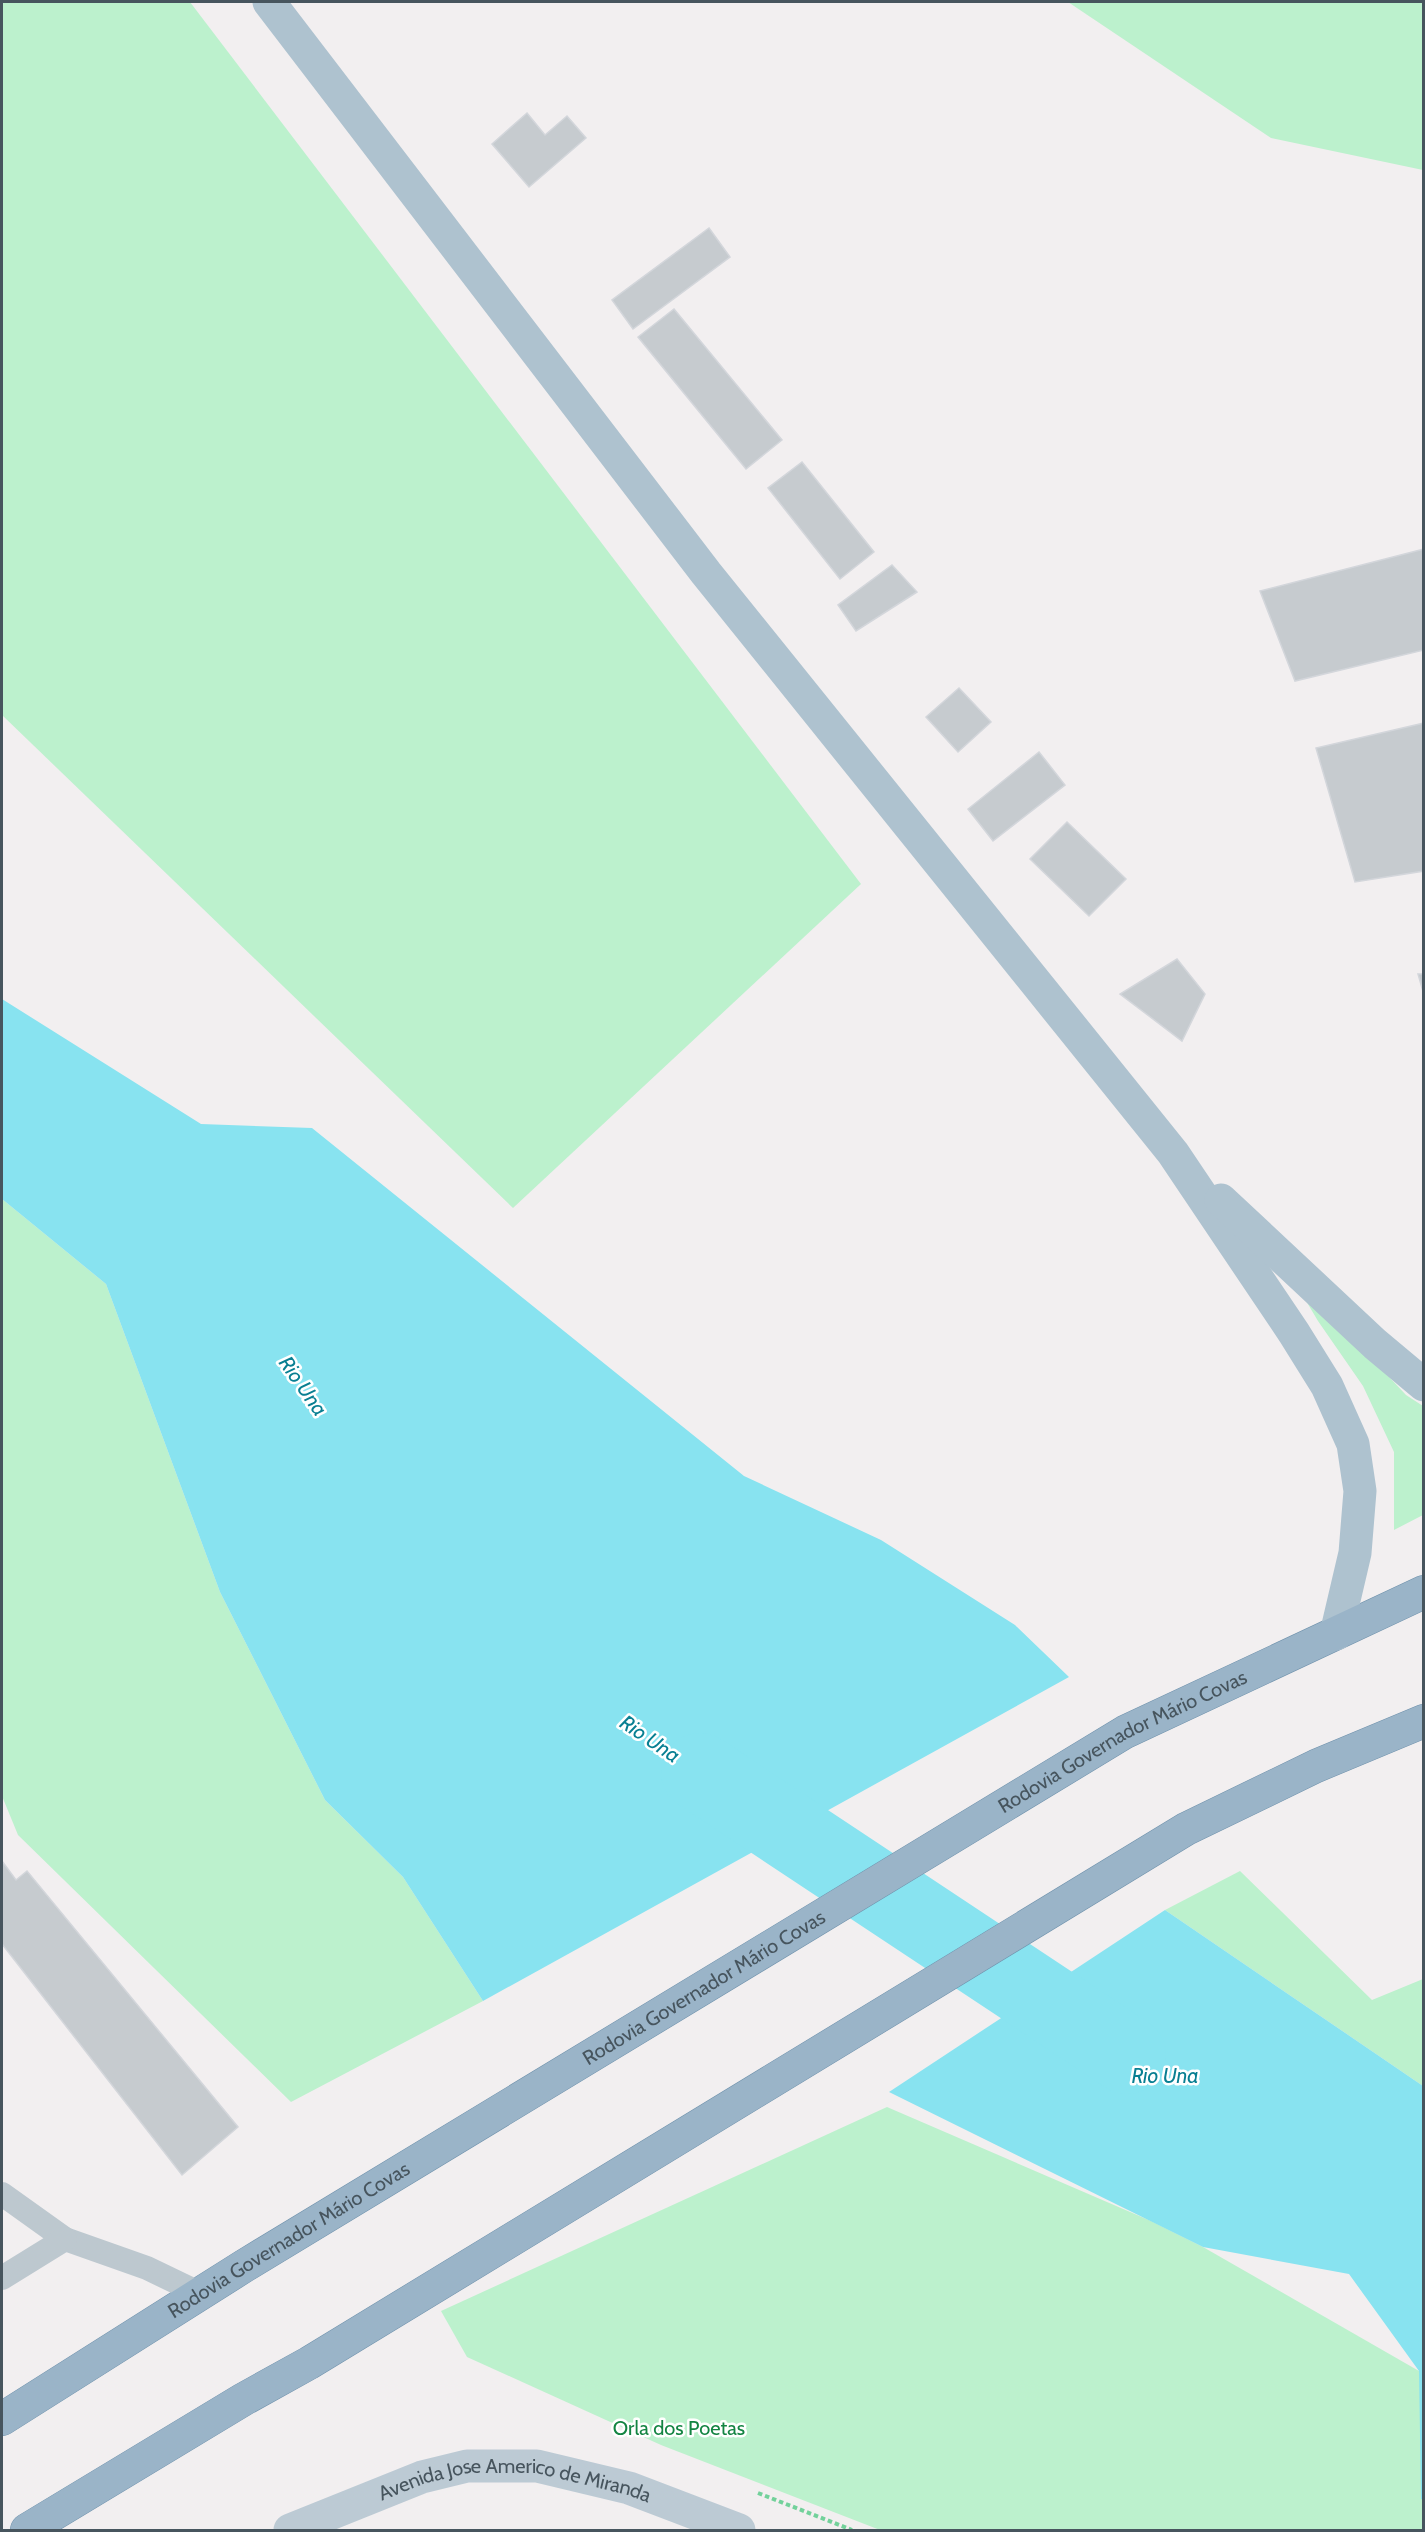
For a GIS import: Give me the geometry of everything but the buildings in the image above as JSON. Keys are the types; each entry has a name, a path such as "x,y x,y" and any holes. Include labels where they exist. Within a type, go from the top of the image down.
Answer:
{"highway":[{"name":"Rodovia Governador Mário Covas","path":"2,2419 244,2266 1125,1732 1424,1592"},
{"path":"27,2530 309,2363 1186,1829 1316,1766 1424,1721"}],"main road":[{"path":"269,2 706,573 1173,1153 1327,1386 1353,1444 1360,1491 1355,1553 1336,1634"},
{"path":"1173,1153 1290,1267 1374,1344 1424,1385"},
{"name":"Avenida Jose Americo de Miranda","path":"290,2530 422,2477 467,2466 537,2466 629,2488 739,2530"}],"lane":[{"path":"2,2194 65,2239 147,2268 201,2294"},
{"path":"2,2278 65,2239"}],"green space":[{"path":"2,2 190,2 861,884 513,1208 2,715"},
{"path":"1068,2 1423,2 1423,170 1271,138"},
{"path":"2,1199 106,1284 220,1592 325,1800 403,1877 483,2001 291,2102 18,1835 2,1796"},
{"path":"1286,1267 1406,1395 1423,1406 1423,1515 1394,1530 1394,1452 1363,1386 1318,1321"},
{"path":"1240,1871 1372,2000 1423,1979 1423,2086 1165,1910"},
{"name":"Orla dos Poetas","path":"887,2107 1151,2221 1203,2247 1419,2371 1424,2401 1423,2530 880,2530 661,2445 467,2357 441,2311"}],"water":[{"path":"2,999 201,1124 312,1128 744,1476 881,1540 1015,1625 1069,1677 483,2001 403,1877 325,1800 220,1592 106,1284 2,1199"},
{"name":"Rio Una","path":"1165,1910 1423,2086 1423,2500 1421,2499 1419,2371 1349,2274 1203,2247 889,2092"}],"waterway":[{"name":"Rio Una","path":"700,1772 1127,2055"}]}
